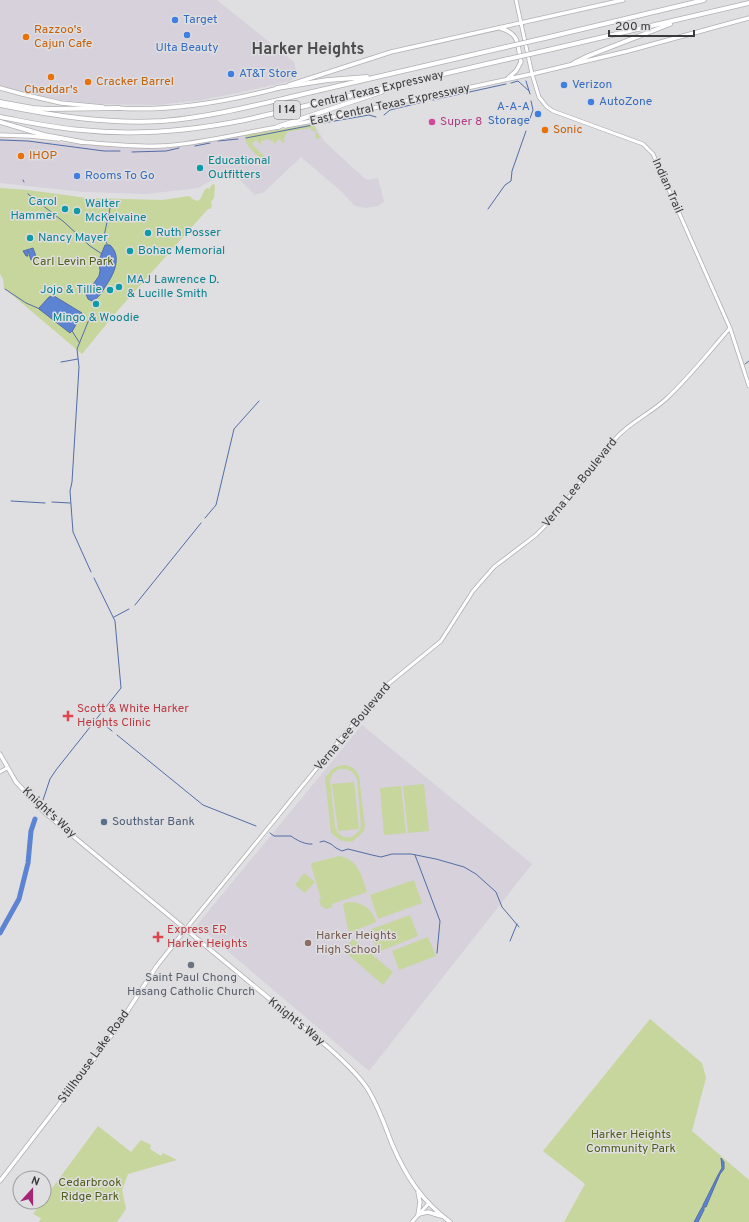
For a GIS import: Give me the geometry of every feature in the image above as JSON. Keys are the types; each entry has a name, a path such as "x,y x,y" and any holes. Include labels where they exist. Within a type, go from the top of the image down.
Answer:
{"highway":[{"name":"Central Texas Expressway","path":"0,103 63,117 90,120 162,121 211,115 704,0"},
{"name":"Central Texas Expressway","path":"0,117 44,126 87,131 130,133 171,131 215,126 390,87 749,3"},
{"path":"574,63 588,56 683,19"},
{"path":"277,88 328,80 379,76"},
{"path":"276,127 381,92 390,87"},
{"path":"0,103 48,109 120,108"},
{"path":"0,122 44,135 82,142"}],"main road":[{"path":"0,88 61,103 120,108 185,106 218,101 277,88 391,52 622,0"},
{"name":"East Central Texas Expressway","path":"0,135 30,136 126,146 161,146 215,139 318,120 532,74 635,50 749,18"},
{"path":"500,28 514,35 521,62 516,71 507,79"},
{"name":"Knight's Way","path":"0,754 19,786 44,812 341,1059 357,1076 372,1097 402,1166 418,1191 450,1222"},
{"name":"Stillhouse Lake Road","path":"0,1182 105,1045 152,973 185,930"},
{"path":"418,1191 420,1202 418,1215"},
{"path":"418,1215 425,1212 431,1212 444,1217"}],"street":[{"name":"Indian Trail","path":"516,0 532,74 539,97 544,104 550,110 644,144 653,154 730,328 749,386"},
{"name":"Verna Lee Boulevard","path":"185,930 346,732 387,685 441,641 473,591 494,567 544,528 604,451 634,422 665,401 730,328"},
{"path":"0,772 7,768"},
{"path":"412,1222 429,1203"}],"shaded area":[{"path":"0,0 217,0 294,62 296,70 295,76 290,81 237,93 201,100 158,105 99,104 26,94 0,86"},
{"path":"314,124 324,141 364,178 368,180 378,178 384,202 378,206 366,208 355,206 342,192 301,157 264,192 255,195 234,174 224,173 198,188 146,194 84,192 0,183 0,138 130,148 175,147"},
{"path":"362,725 532,864 369,1071 197,925"}],"green space":[{"path":"314,124 320,137 319,139 316,138 315,131 311,131 311,128 287,132 283,143 279,139 274,144 274,142 268,139 261,141 261,145 256,140 252,144 265,157 262,160 251,149 245,140 245,136 247,135"},
{"name":"Carl Levin Park","path":"213,184 215,185 214,198 211,202 212,206 210,209 208,209 119,309 82,354 4,288 3,279 0,274 0,188 28,190 87,198 162,200 189,196 197,201 201,198 205,190 207,188 209,189"},
{"path":"340,765 346,765 355,769 359,776 365,826 363,832 353,841 348,842 340,840 331,833 325,776","holes":["339,769 352,772 357,779 361,826 356,834 348,837 344,837 337,832 335,827 330,780 333,773"]},
{"path":"354,782 359,829 338,831 332,784"},
{"path":"424,784 429,831 408,833 403,786"},
{"path":"401,786 406,833 384,835 380,788"},
{"path":"339,856 355,864 361,874 367,892 332,904 333,907 326,909 321,906 319,899 321,899 311,865 312,863"},
{"path":"304,873 315,882 305,893 295,885"},
{"path":"414,880 422,903 378,919 370,895"},
{"path":"347,902 365,906 372,913 376,922 351,932 348,929 343,904"},
{"path":"410,915 418,936 378,952 369,930"},
{"path":"428,937 436,956 399,970 392,951"},
{"path":"353,939 393,972 383,985 343,950"},
{"name":"Harker Heights Community Park","path":"650,1019 702,1063 706,1078 692,1131 749,1180 749,1222 564,1222 585,1184 543,1151"},
{"name":"Cedarbrook Ridge Park","path":"98,1126 131,1152 141,1140 151,1145 150,1149 161,1156 163,1153 177,1160 128,1174 122,1190 126,1209 117,1222 39,1222 41,1218 33,1214 36,1210 52,1210 52,1188"}],"water":[{"path":"105,245 110,245 116,255 114,272 101,293 92,301 88,299 86,294 99,276 99,260"},
{"path":"33,248 37,259 31,260 28,251 28,256 26,256 23,251"},
{"path":"54,296 82,313 70,333 39,309 49,297"},
{"path":"721,1158 724,1162 724,1169 720,1174 698,1222 694,1222 722,1168"}],"waterway":[{"path":"511,83 518,81 529,91"},
{"path":"526,81 530,94"},
{"path":"433,100 506,84"},
{"path":"528,124 533,110 531,101"},
{"path":"384,115 390,110 423,102"},
{"path":"323,123 369,115 376,117"},
{"path":"246,138 313,125"},
{"path":"488,209 505,185 511,181 512,171 526,131"},
{"path":"218,141 238,139"},
{"path":"0,140 28,141 104,151 120,151"},
{"path":"195,146 210,143"},
{"path":"132,152 166,151 179,148"},
{"path":"28,194 64,222 90,246 102,254"},
{"path":"107,244 104,236 111,204"},
{"path":"5,289 26,303 40,309"},
{"path":"90,317 77,349 79,367 72,482 70,491 73,532 91,572"},
{"path":"72,331 79,342"},
{"path":"61,362 78,359"},
{"path":"745,364 749,361"},
{"path":"205,518 216,505 234,429 259,401"},
{"path":"11,501 45,503"},
{"path":"52,502 70,503"},
{"path":"135,605 201,523"},
{"path":"43,800 50,779 56,770 121,688 115,621 94,578"},
{"path":"114,617 129,609"},
{"path":"96,722 101,722 112,731"},
{"path":"117,735 203,805 256,826"},
{"path":"0,933 19,899 28,863 31,831 35,819"},
{"path":"270,833 274,836 291,836 301,842 312,844"},
{"path":"320,842 324,841 342,851 348,849 381,857 392,854 411,854 464,867 476,874 496,892 502,907 519,927"},
{"path":"415,855 440,921 437,953"},
{"path":"510,941 517,924"}],"place":[{"name":"Target","path":"175,20"},
{"name":"Ulta Beauty","path":"187,35"},
{"name":"Razzoo's Cajun Cafe","path":"26,37"},
{"name":"AT&T Store","path":"231,74"},
{"name":"Cheddar's","path":"51,77"},
{"name":"Cracker Barrel","path":"88,82"},
{"name":"Verizon","path":"564,85"},
{"name":"AutoZone","path":"591,102"},
{"name":"A-A-A Storage","path":"538,114"},
{"name":"Super 8","path":"432,122"},
{"name":"Sonic","path":"545,130"},
{"name":"IHOP","path":"21,156"},
{"name":"Educational Outfitters","path":"200,168"},
{"name":"Rooms To Go","path":"77,176"},
{"name":"Carol Hammer","path":"65,209"},
{"name":"Walter McKelvaine","path":"77,211"},
{"name":"Ruth Posser","path":"148,233"},
{"name":"Nancy Mayer","path":"30,238"},
{"name":"Bohac Memorial","path":"130,251"},
{"name":"MAJ Lawrence D. & Lucille Smith","path":"119,287"},
{"name":"Jojo & Tillie","path":"110,290"},
{"name":"Mingo & Woodie","path":"96,304"},
{"name":"Scott & White Harker Heights Clinic","path":"68,716"},
{"name":"Southstar Bank","path":"104,822"},
{"name":"Express ER Harker Heights","path":"158,937"},
{"name":"Harker Heights High School","path":"308,943"},
{"name":"Saint Paul Chong Hasang Catholic Church","path":"191,965"}],"district":[{"name":"Harker Heights","path":"308,50"}]}
